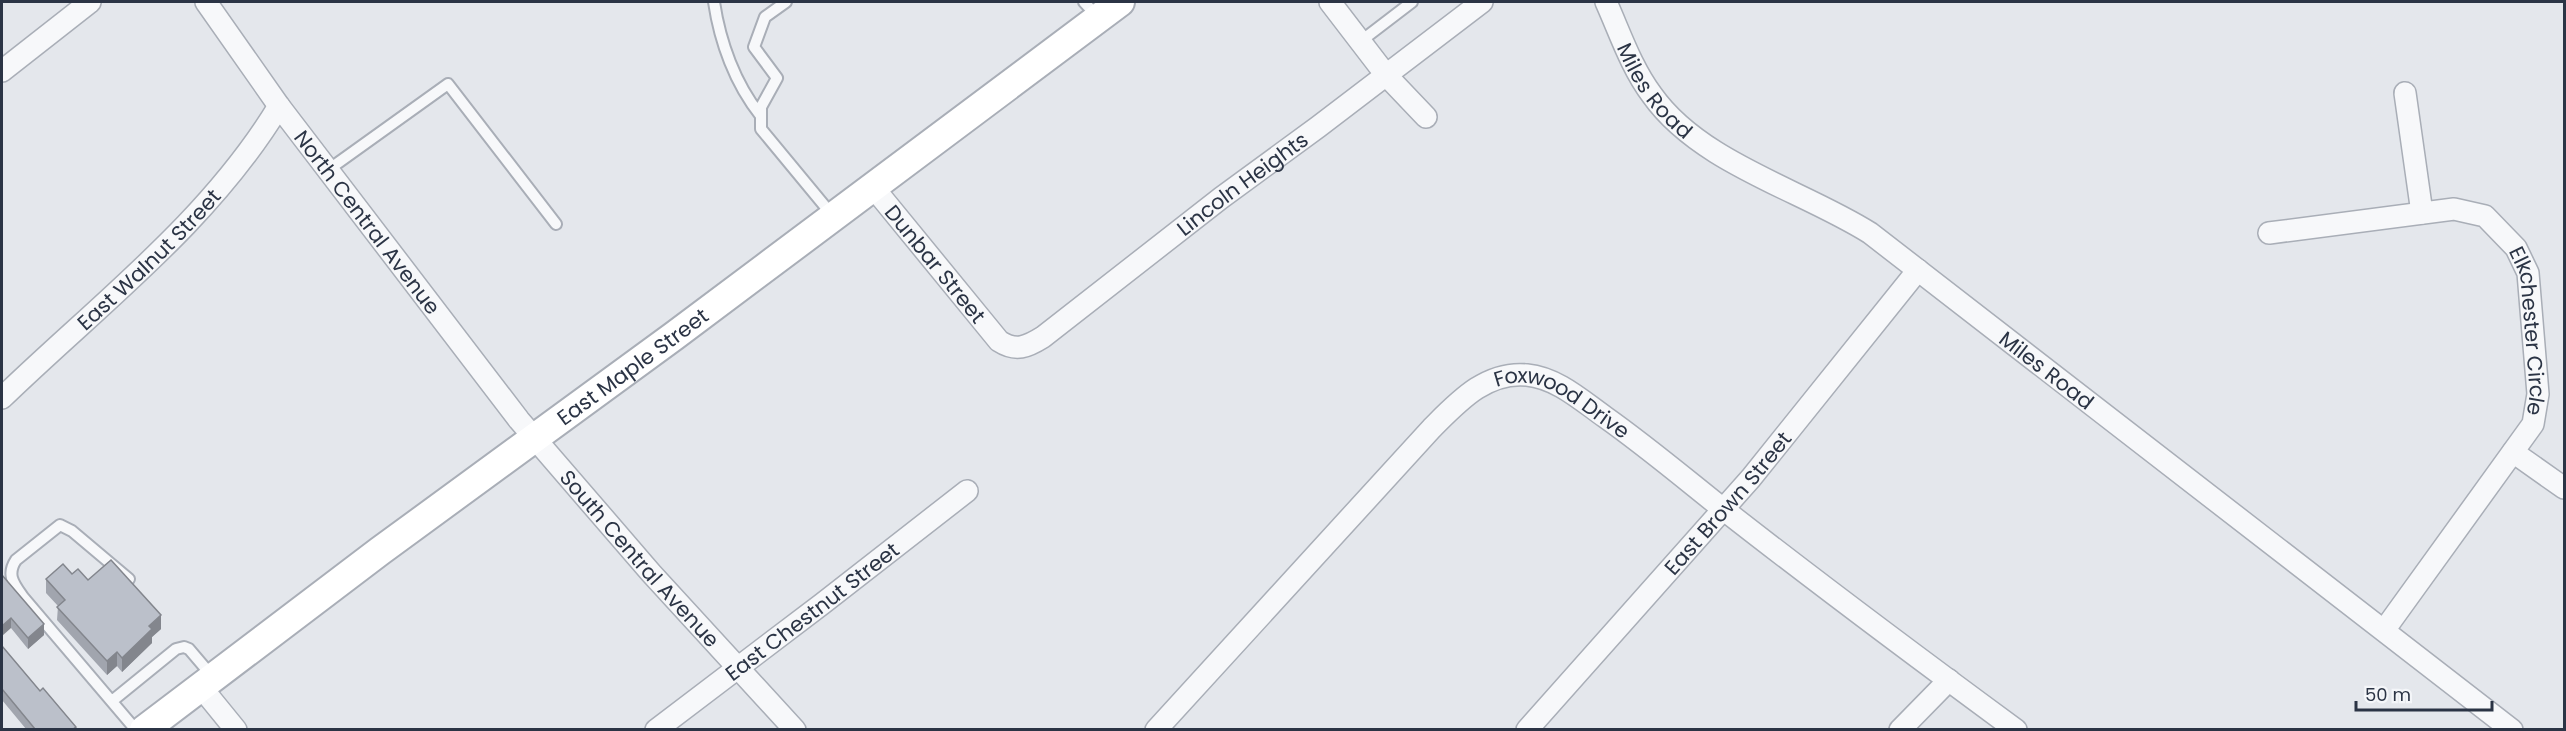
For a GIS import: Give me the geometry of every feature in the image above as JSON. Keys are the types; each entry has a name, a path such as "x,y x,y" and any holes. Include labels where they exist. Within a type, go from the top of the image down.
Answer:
{"main road":[{"name":"East Maple Street","path":"144,729 406,531 535,439 873,187 1101,7"}],"street":[{"path":"2,71 90,2"},
{"name":"North Central Avenue","path":"206,2 279,106 535,439"},
{"path":"1330,2 1386,75 1426,117"},
{"name":"Miles Road","path":"1606,2 1636,73 1653,98 1675,121 1710,147 1754,174 1848,219 1918,270 2512,729"},
{"name":"Lincoln Heights","path":"999,341 1015,349 1024,348 1043,337 1192,220 1386,75 1471,4"},
{"path":"2405,93 2422,213"},
{"name":"East Walnut Street","path":"2,398 185,228 259,140 279,106"},
{"name":"Dunbar Street","path":"873,187 999,341"},
{"name":"Elkchester Circle","path":"2270,233 2454,209 2485,216 2516,248 2528,273 2538,394 2533,424 2385,629"},
{"name":"East Brown Street","path":"1527,729 1724,510 1918,270"},
{"name":"Foxwood Drive","path":"1156,729 1461,399 1491,380 1508,375 1525,374 1562,386 1634,438 1724,510 2016,729"},
{"name":"South Central Avenue","path":"535,439 737,668 795,729"},
{"path":"2513,452 2565,488"},
{"name":"East Chestnut Street","path":"656,729 967,491"},
{"path":"1900,729 1949,680"},
{"path":"207,682 236,729"}],"lane":[{"path":"714,2 718,27 744,96 761,116"},
{"path":"786,2 765,17 754,47 777,78 761,107 761,129 833,216"},
{"path":"1361,41 1412,2"},
{"path":"328,170 448,84 556,224"},
{"path":"129,579 72,531 60,525 16,560 11,567 11,579 23,597 136,729"},
{"path":"112,701 176,649 189,649 207,682"}],"building":[{"path":"111,560 161,615 149,626 152,629 122,658 117,652 107,661 57,607 65,600 46,579 63,564 72,574 78,569 88,580"},
{"path":"2,575 44,624 28,638 11,618 2,626"},
{"path":"2,646 40,691 43,688 76,727 73,729 35,729 2,689"}]}
